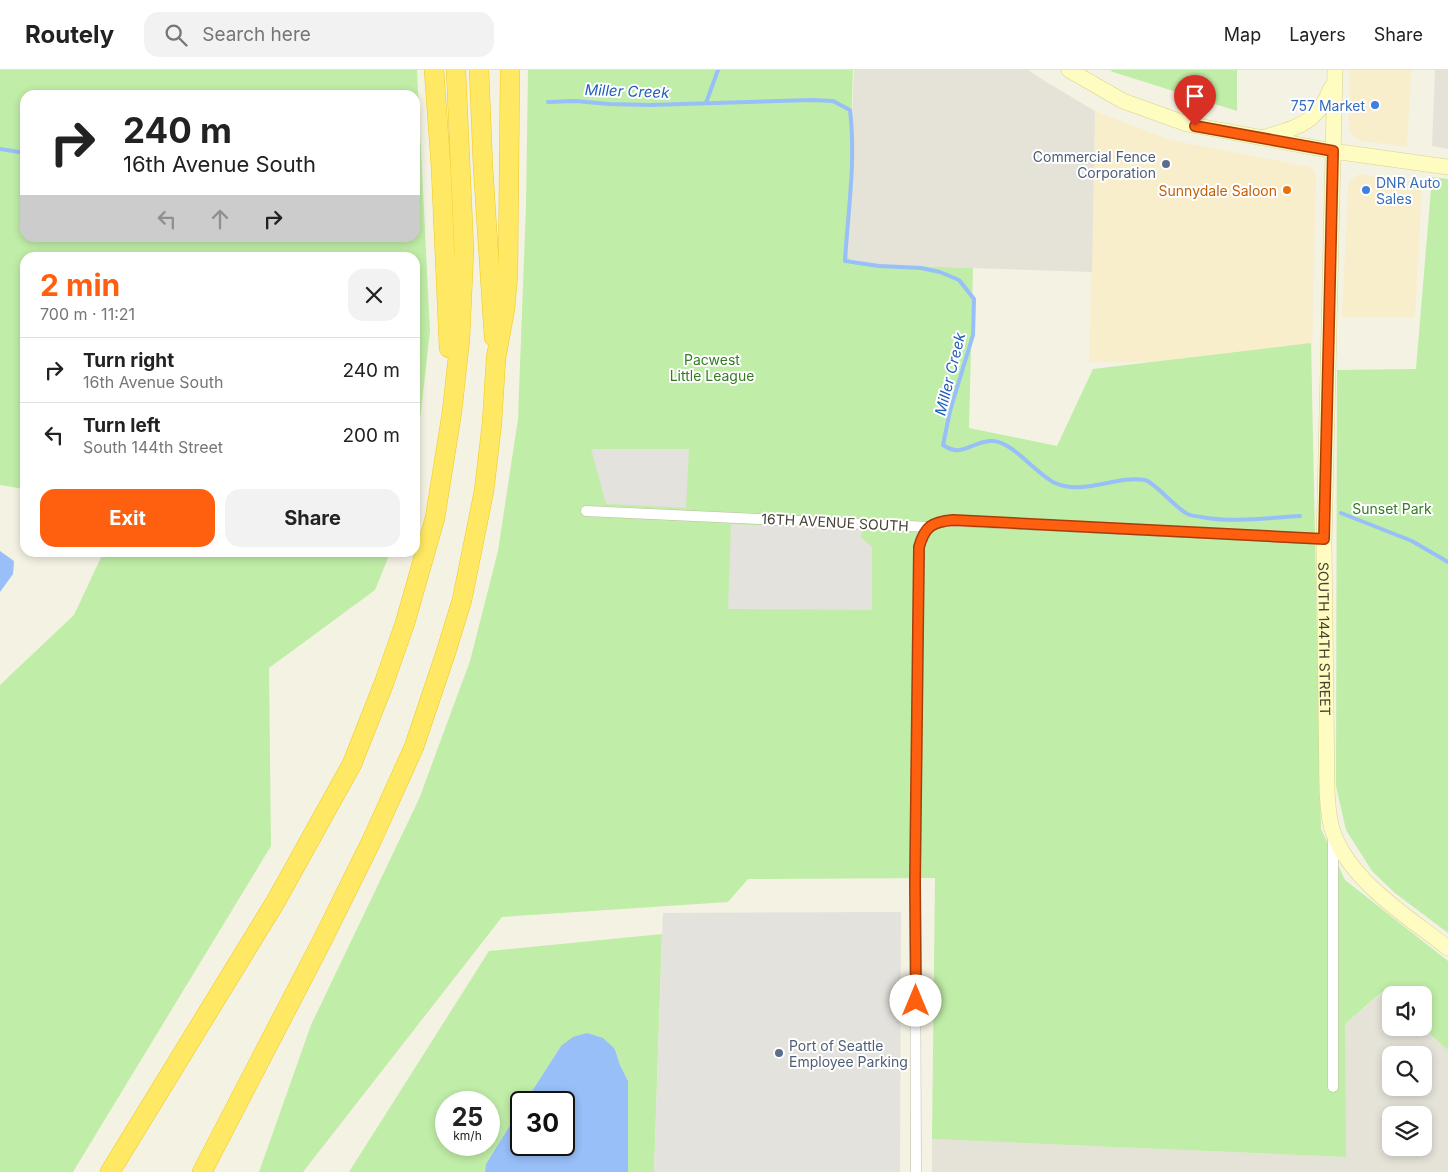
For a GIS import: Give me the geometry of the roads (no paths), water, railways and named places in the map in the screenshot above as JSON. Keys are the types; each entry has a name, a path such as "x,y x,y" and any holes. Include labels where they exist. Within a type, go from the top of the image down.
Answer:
{"highway":[{"path":"434,70 441,168 452,412"},
{"path":"110,1172 276,901 352,764 405,623 432,528 452,412 460,340 464,250 456,70"},
{"path":"479,70 491,310 496,358"},
{"path":"202,1172 321,943 371,842 414,747 462,600 484,491 492,423 496,358 505,310 508,274 510,70"}],"street":[{"path":"1069,70 1123,101 1187,124 1333,151 1448,167"},
{"path":"1262,138 1294,128 1316,115 1324,105 1335,75"},
{"name":"SOUTH 144TH STREET","path":"1333,1087 1333,832 1328,814 1327,790 1324,539 1335,75"},
{"name":"16TH AVENUE SOUTH","path":"586,511 929,527 939,522 953,520 1324,539"},
{"path":"916,1172 915,882 919,547 922,535 929,527"},
{"path":"1333,832 1346,856 1362,877 1384,898 1448,948"}],"water":[{"path":"0,551 14,561 13,574 0,592"},
{"path":"587,1033 603,1038 615,1049 628,1081 628,1172 485,1172 486,1164 491,1156 500,1156 500,1142 510,1126 510,1156 575,1156 575,1091 532,1091 561,1046 573,1037"}],"waterway":[{"name":"Miller Creek","path":"706,103 718,70"},
{"name":"Miller Creek","path":"548,102 575,101 650,105 811,100 833,101 850,110 852,167 845,261 879,266 921,268 940,272 959,280 974,299 973,335 950,411 943,445 950,449 962,450 986,441 1001,443 1016,452 1048,479 1066,486 1077,487 1123,480 1145,480 1154,485 1181,510 1193,516 1238,520 1300,516"},
{"name":"Miller Creek","path":"0,149 20,152"},
{"name":"Miller Creek","path":"1341,513 1412,541 1448,562"}],"place":[{"name":"757 Market","path":"1375,105"},
{"name":"Commercial Fence Corporation","path":"1166,164"},
{"name":"Sunnydale Saloon","path":"1287,190"},
{"name":"DNR Auto Sales","path":"1366,190"},
{"name":"Port of Seattle Employee Parking","path":"779,1053"}],"park label":[{"name":"Pacwest Little League","path":"712,368"},
{"name":"Sunset Park","path":"1392,508"}]}
